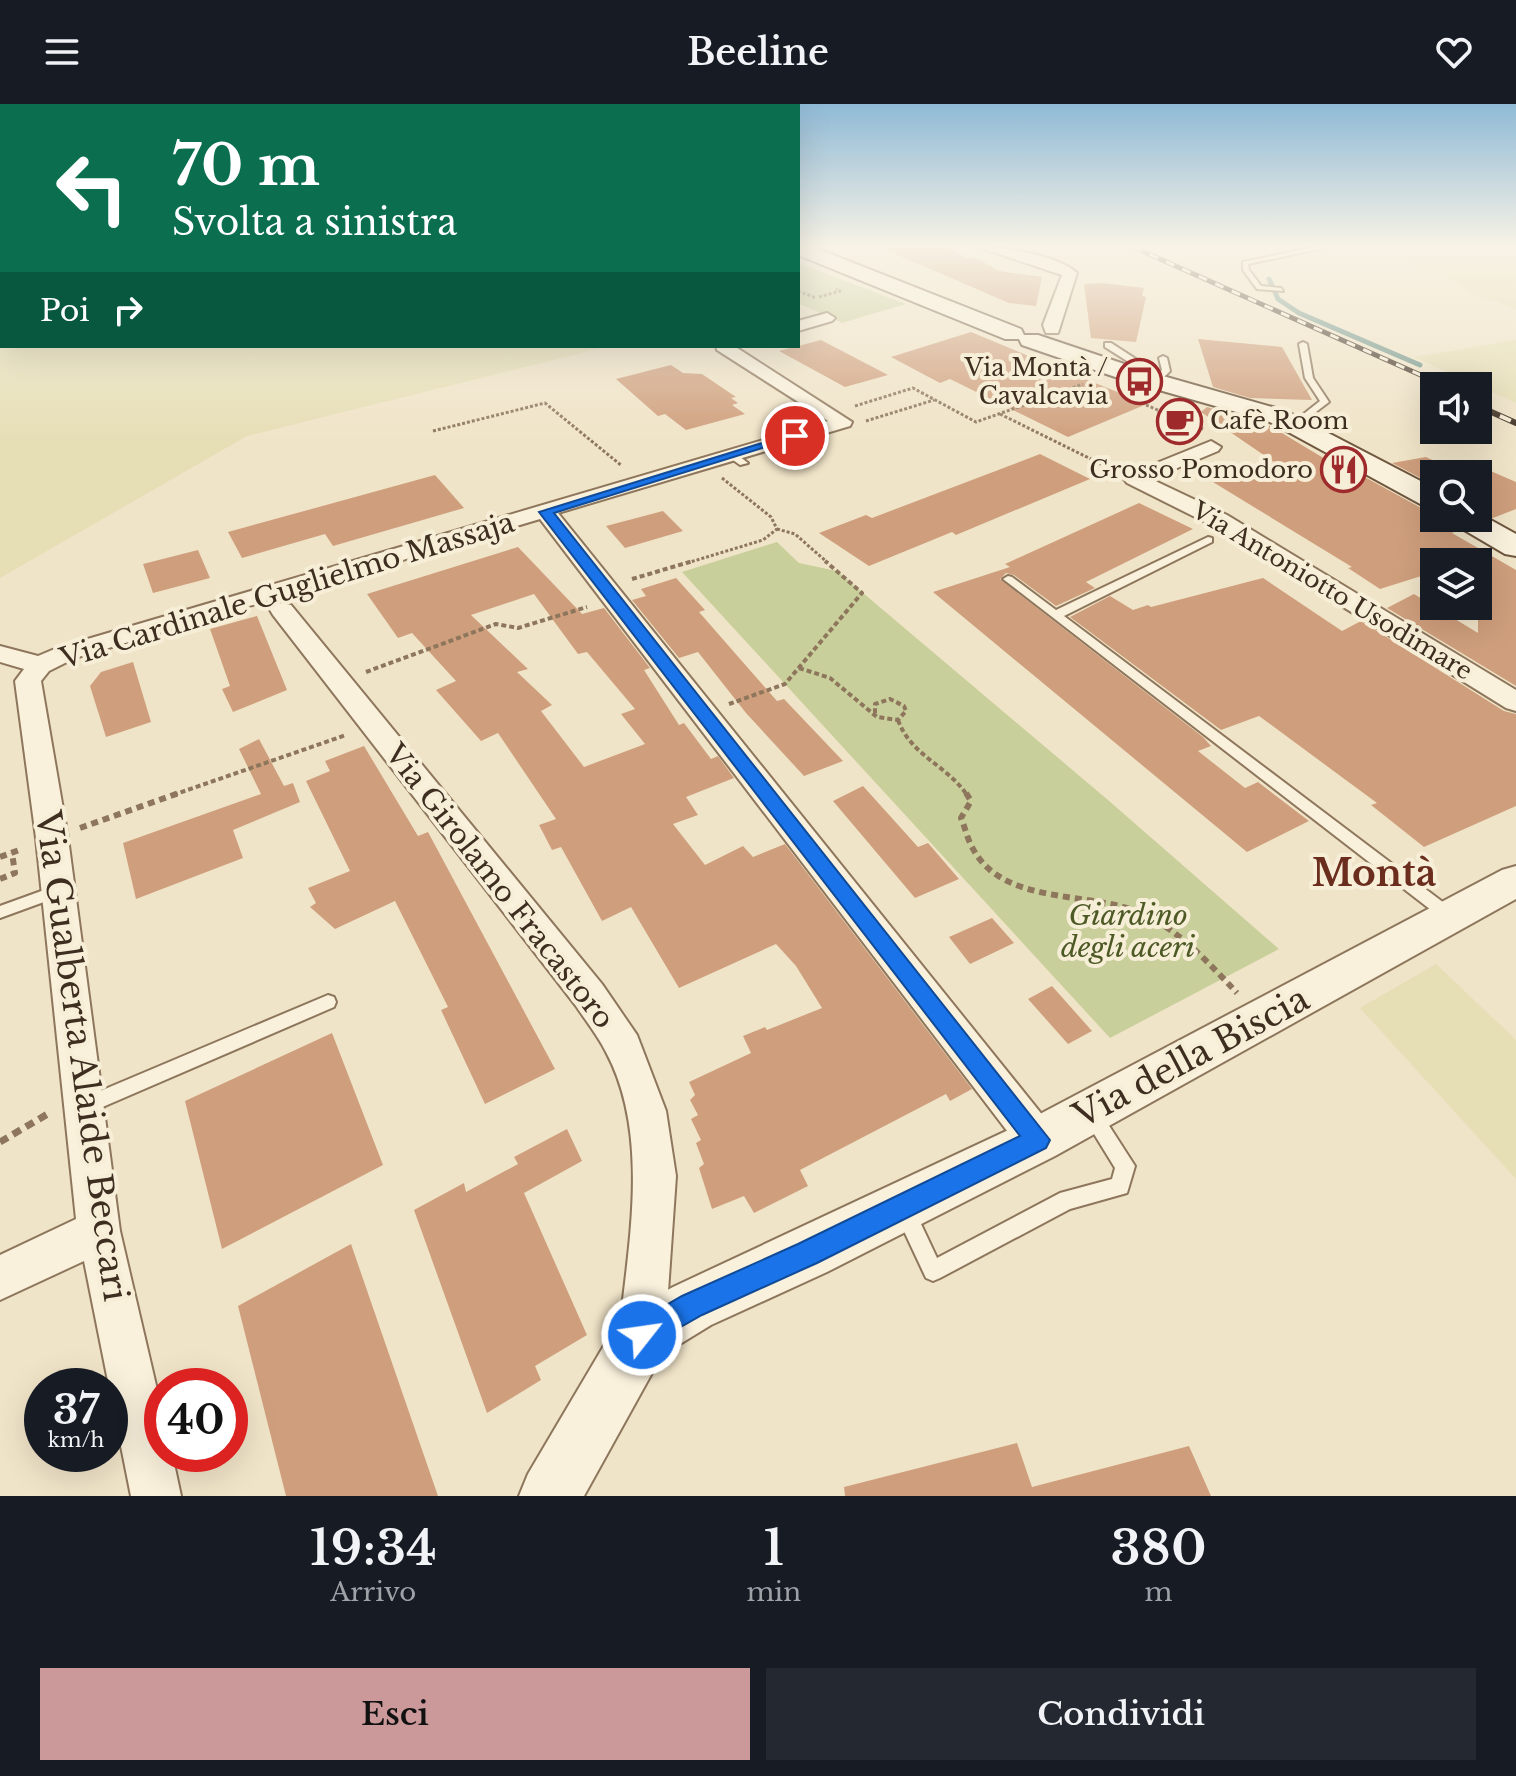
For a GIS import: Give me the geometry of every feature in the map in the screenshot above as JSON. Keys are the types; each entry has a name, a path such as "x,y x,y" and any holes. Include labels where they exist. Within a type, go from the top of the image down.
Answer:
{"main road":[{"path":"962,312 1038,329 1107,356 1149,380 1262,410 1294,423 1420,492"},
{"path":"1490,532 1516,547"}],"street":[{"path":"1038,329 1048,312"},
{"path":"800,325 827,318"},
{"path":"546,512 738,459 843,422 725,348"},
{"name":"Via Antoniotto Usodimare","path":"1134,479 1211,447"},
{"name":"Via Antoniotto Usodimare","path":"1134,479 1219,520 1516,702"},
{"name":"Via Cardinale Guglielmo Massaja","path":"0,654 40,665 66,653 546,512 1038,1140"},
{"name":"Via Girolamo Fracastoro","path":"282,610 589,995 624,1047 646,1111 655,1176 642,1335"},
{"name":"Via Gualberta Alaide Beccari","path":"40,665 28,681 58,891 99,1231 156,1496"},
{"name":"Via della Biscia","path":"642,1335 692,1306 1038,1140 1516,881"},
{"path":"0,1278 99,1231"},
{"path":"550,1496 642,1335"}],"lane":[{"path":"1303,344 1309,378 1325,402 1304,418"},
{"path":"1056,615 1208,540"},
{"path":"1008,579 1451,917"},
{"path":"0,912 58,891"},
{"path":"84,1099 328,1002"},
{"path":"903,1206 933,1271 1067,1200 1120,1186 1125,1166 1089,1112"}],"path":[{"path":"1149,380 1191,424"},
{"path":"831,414 913,388 976,422 1083,384"},
{"path":"858,424 934,400"},
{"path":"433,431 545,403 630,472"},
{"path":"999,414 1134,479"},
{"path":"705,713 785,684 862,593 795,534 777,529 771,517 710,469"},
{"path":"622,582 763,540 777,529"},
{"path":"355,676 496,624 518,628 588,607"},
{"path":"799,668 829,677 856,705 880,719 898,720"},
{"path":"875,714 875,704 881,700 898,701 906,711 898,720"},
{"path":"898,720 903,738 919,754 946,770 971,801 961,818 967,845 992,874 1020,886 1090,898 1140,913 1182,937 1260,1019"},
{"path":"84,827 374,725"},
{"path":"0,857 12,853 15,873 0,879"},
{"path":"0,1142 84,1099"}],"shaded area":[{"path":"1516,340 1516,403 1492,392 1492,372 1447,372 1414,357"},
{"path":"0,348 602,348 247,436 0,578"},
{"path":"1436,964 1516,1040 1516,1179 1360,1008"}],"green space":[{"path":"818,312 879,312 842,323"},
{"name":"Giardino degli aceri","path":"777,542 799,563 837,571 1279,949 1110,1038 682,572"}],"building":[{"path":"1088,312 1143,312 1136,342 1091,338"},
{"path":"971,332 1147,404 1068,437 950,379 940,383 891,357"},
{"path":"1198,339 1282,347 1312,400 1250,398 1213,387"},
{"path":"821,340 888,375 845,387 779,351 800,348"},
{"path":"671,365 683,373 702,374 736,397 731,398 738,403 732,405 745,414 686,430 665,414 658,416 616,379"},
{"path":"1207,407 1267,424 1335,465 1341,464 1420,507 1420,532 1454,532 1452,533 1478,548 1420,548 1420,576 1380,589 1348,568 1352,567 1208,479 1274,462 1201,412"},
{"path":"1040,454 1090,479 956,535 952,532 869,566 819,533 866,515 872,518"},
{"path":"1426,457 1432,460 1420,460 1420,478 1392,463"},
{"path":"1492,472 1516,482 1516,509 1493,518"},
{"path":"435,475 464,508 333,546 325,534 242,558 228,532"},
{"path":"1139,503 1193,529 1086,582 1095,588 1056,606 1014,575 1006,573 1000,579 1203,737 1211,746 1198,751 1245,788 1258,782 1309,821 1247,852 933,592 1010,567 1005,564"},
{"path":"663,511 683,531 625,548 606,526"},
{"path":"518,547 582,614 604,608 650,668 644,670 679,725 684,723 711,759 718,756 734,778 686,797 698,815 673,824 705,865 743,846 753,857 785,844 972,1089 950,1101 946,1094 800,1170 808,1186 754,1213 744,1196 712,1209 699,1168 704,1164 696,1143 701,1140 691,1119 698,1115 690,1100 695,1095 689,1082 751,1053 743,1036 822,1008 796,966 776,944 679,988 631,907 602,921 561,847 552,850 539,825 556,819 498,733 481,741 436,690 456,681 412,633 398,638 367,594","holes":["534,594 578,654 587,652 635,709 621,714 645,744 584,767 541,711 552,705 517,672 528,669 471,615"]},
{"path":"198,550 210,578 153,593 143,564"},
{"path":"1492,556 1516,570 1516,686 1387,608 1414,594 1420,598 1420,620 1457,620 1478,633 1478,620 1492,620"},
{"path":"676,578 705,610 699,612 777,701 784,699 843,761 804,776 746,713 698,652 679,658 632,600 646,596 641,589"},
{"path":"1263,578 1342,631 1361,621 1504,711 1516,714 1516,806 1424,847 1371,805 1377,803 1259,716 1221,730 1070,617 1110,596 1133,610"},
{"path":"257,616 287,690 233,712 222,689 230,686 210,629"},
{"path":"133,662 151,722 106,737 90,686 101,672"},
{"path":"259,739 284,786 293,783 300,802 233,830 243,858 136,899 123,843 261,794 239,749"},
{"path":"364,746 418,836 428,832 555,1069 485,1104 441,1010 448,1007 395,901 335,929 310,907 316,903 308,888 350,871 306,781 330,771 325,761"},
{"path":"863,786 918,847 928,843 959,879 915,898 833,801"},
{"path":"992,918 1014,943 970,964 949,937"},
{"path":"1052,986 1092,1031 1068,1044 1028,999"},
{"path":"332,1033 383,1165 222,1249 185,1101"},
{"path":"567,1129 582,1161 524,1193 587,1335 535,1366 541,1380 487,1413 414,1210 464,1183 466,1192 518,1164 514,1157"},
{"path":"351,1244 438,1496 286,1496 238,1306"},
{"path":"1017,1443 1032,1487 1189,1446 1211,1496 845,1496 844,1487"}],"waterway":[{"path":"1297,312 1420,365"}],"railway":[{"path":"1279,312 1420,375"},
{"path":"1492,412 1516,423"}],"place":[{"name":"Via Montà / Cavalcavia","path":"1139,382"},
{"name":"Cafè Room","path":"1179,421"},
{"name":"Grosso Pomodoro","path":"1344,470"}],"district":[{"name":"Montà","path":"1374,873"}],"route":[{"path":"642,1335 692,1306 1038,1140 546,512 795,436"}]}
